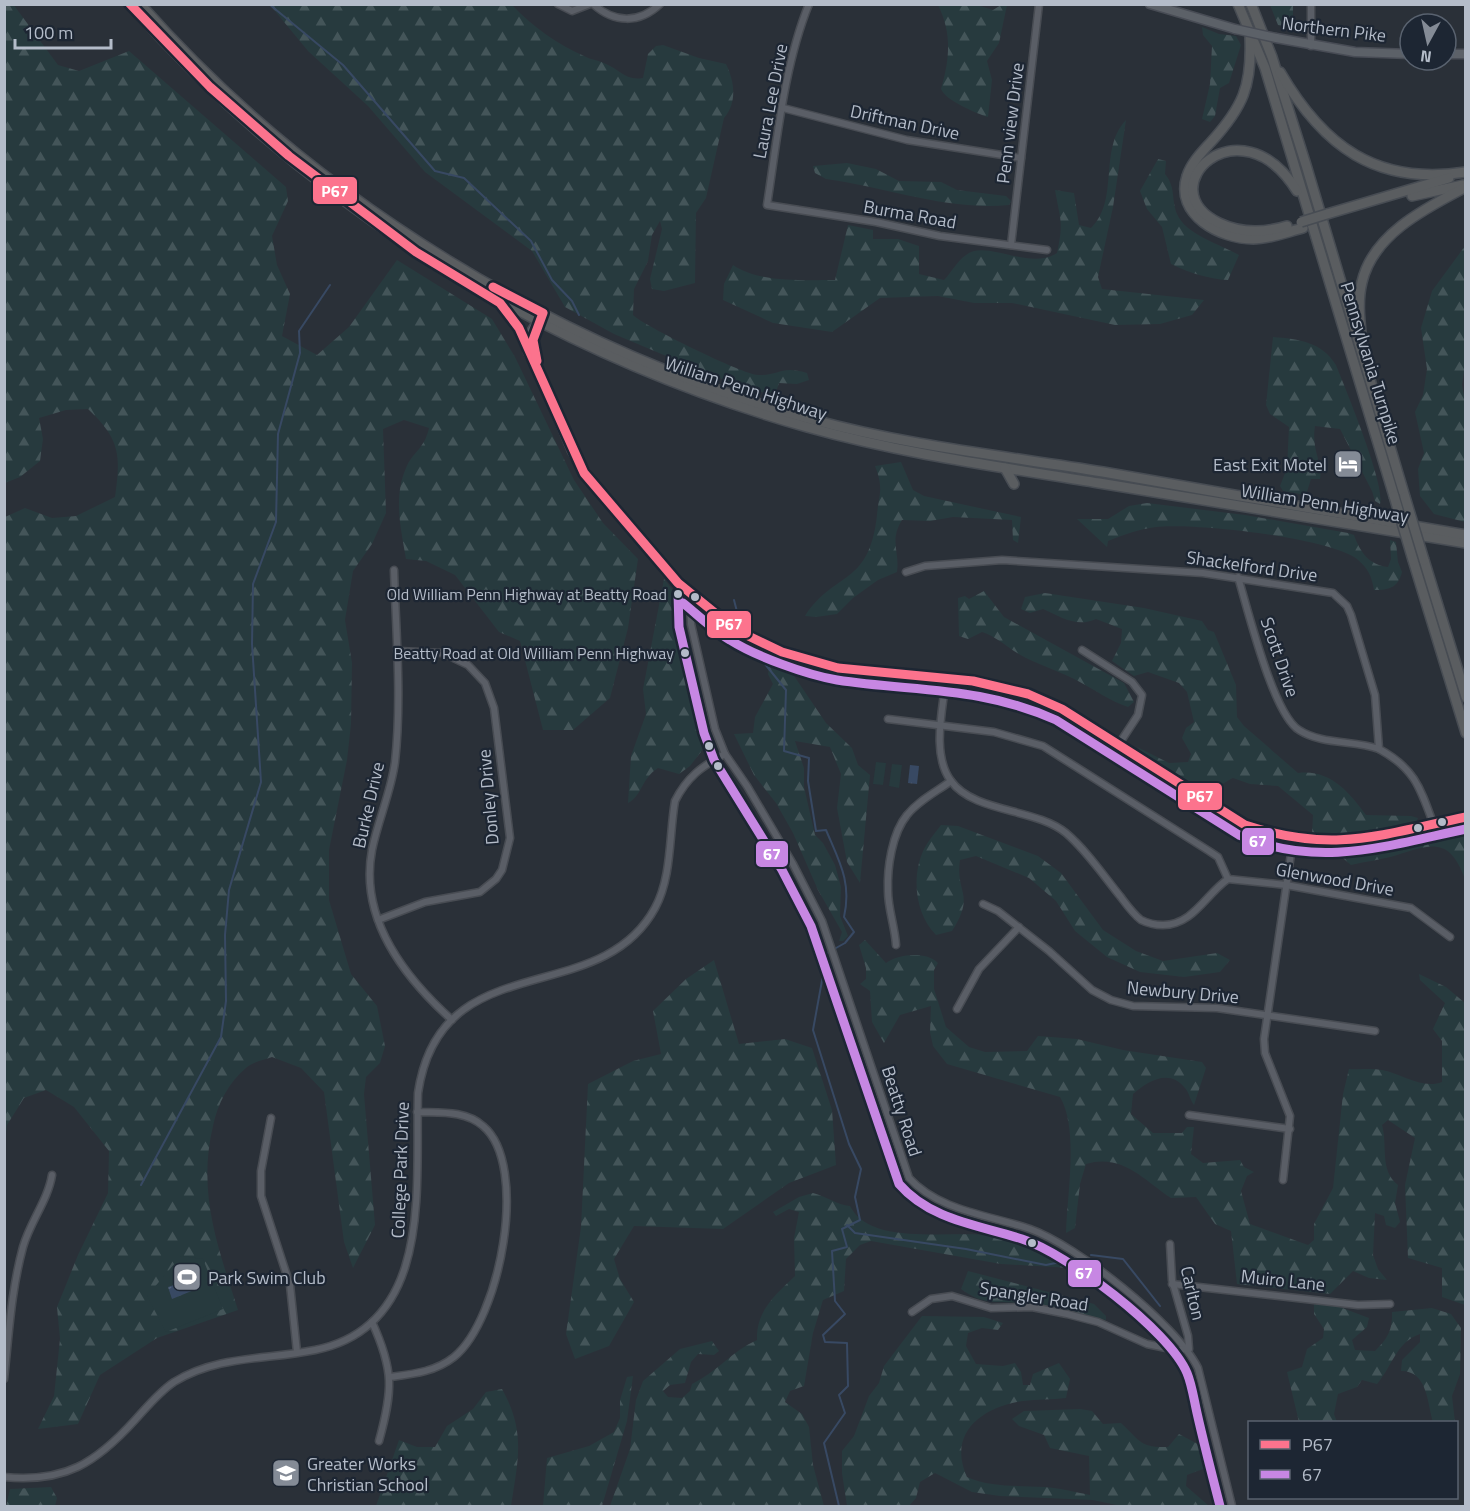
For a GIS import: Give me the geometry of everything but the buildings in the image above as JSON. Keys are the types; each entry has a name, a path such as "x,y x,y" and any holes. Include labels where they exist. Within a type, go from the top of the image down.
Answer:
{"highway":[{"name":"William Penn Highway","path":"130,4 210,87 289,156 416,252 500,303 637,369 744,408 876,444 1028,472 1466,543"},
{"name":"William Penn Highway","path":"140,4 224,89 320,170 423,244 543,313 609,346 779,410 866,434 1466,535"},
{"name":"Pennsylvania Turnpike","path":"1238,4 1265,68 1466,734"},
{"name":"Pennsylvania Turnpike","path":"1251,4 1272,57 1466,697"},
{"path":"1250,33 1250,70 1242,102 1227,124 1190,168 1186,180 1186,198 1199,219 1211,228 1232,236 1261,238 1466,172"},
{"path":"1272,57 1308,116 1328,137 1350,153 1382,167 1411,174 1432,176 1466,172"},
{"path":"1302,225 1260,232 1227,227 1201,209 1194,196 1194,182 1200,167 1212,157 1232,150 1248,151 1265,158 1281,171 1305,206"},
{"path":"1328,217 1466,185"},
{"path":"1363,360 1360,296 1370,260 1383,244 1414,217 1466,185"},
{"path":"1005,468 1014,484 1028,472"}],"main road":[{"name":"Northern Pike","path":"1150,4 1235,29 1311,46 1355,52 1398,54"},
{"path":"500,303 514,321 531,362 538,370"},
{"path":"527,348 527,338 543,313"},
{"path":"538,323 533,343 538,370 572,451 585,473 690,594 736,630 754,640 809,661 838,668 999,685 1028,694 1062,709 1245,825 1293,840 1335,844 1357,842 1466,817"}],"street":[{"path":"558,4 572,11 592,4 611,16 632,19 642,17 660,4"},
{"name":"Laura Lee Drive","path":"767,205 783,108 798,39 809,4"},
{"name":"Penn view Drive","path":"1011,244 1039,4"},
{"path":"1311,4 1311,46"},
{"name":"Driftman Drive","path":"783,108 907,140 1022,158"},
{"name":"Burma Road","path":"767,205 876,222 940,236 1047,250"},
{"name":"Shackelford Drive","path":"906,572 945,564 1002,560 1165,569 1238,577 1334,593 1341,598 1351,615 1375,695 1379,749"},
{"name":"Burke Drive","path":"394,570 397,651 395,761 369,869 378,920 392,950 407,975 452,1020"},
{"name":"Scott Drive","path":"1238,577 1279,705 1297,730 1320,739 1366,744 1379,749"},
{"name":"Beatty Road","path":"690,594 689,608 693,635 715,729 725,754 747,786 793,864 822,921 840,966 909,1178 922,1193 942,1203 1030,1229 1070,1248 1150,1313 1189,1349 1204,1389 1222,1473 1232,1506"},
{"path":"1082,650 1132,682 1142,695 1138,715 1119,744"},
{"name":"Donley Drive","path":"378,920 425,902 480,892 502,870 510,838 494,708 485,682 468,665 442,653 397,651"},
{"path":"888,719 941,726 994,732 1043,746 1218,857 1228,879 1215,888 1192,914 1181,922 1164,925 1141,920 1065,831 1036,818 975,798 961,791 951,781 942,761 941,726 946,678"},
{"path":"1379,749 1394,757 1414,777 1433,823"},
{"name":"College Park Drive","path":"4,1477 30,1479 55,1476 82,1466 111,1446 171,1384 196,1371 225,1362 316,1350 335,1343 372,1322 386,1307 399,1286 412,1247 420,1078 436,1041 452,1020 493,991 590,964 613,952 634,936 645,923 661,894 675,801 681,789 696,771 725,754"},
{"path":"896,945 888,891 894,844 906,816 951,781"},
{"path":"1283,1180 1290,1129 1289,1108 1265,1053 1267,1017 1293,840"},
{"name":"Glenwood Drive","path":"1228,879 1286,885 1411,908 1449,937"},
{"name":"Newbury Drive","path":"983,904 1049,951 1092,990 1111,1000 1132,1006 1217,1008 1267,1017 1375,1030"},
{"path":"957,1009 979,969 1018,927"},
{"path":"390,1377 418,1374 433,1369 455,1356 465,1346 478,1327 490,1299 504,1238 505,1168 498,1143 490,1132 471,1118 458,1114 417,1112"},
{"path":"1189,1115 1290,1129"},
{"path":"271,1118 261,1171 261,1196 290,1285 297,1352"},
{"path":"4,1379 15,1278 34,1216 50,1187 52,1175"},
{"name":"Carlton","path":"1170,1244 1173,1284 1188,1336 1189,1349"},
{"name":"Muiro Lane","path":"1173,1284 1322,1299 1358,1305 1390,1304"},
{"name":"Spangler Road","path":"912,1312 931,1299 952,1296 992,1308 1032,1308 1067,1314 1098,1322 1147,1344 1176,1350 1189,1349"},
{"path":"372,1322 386,1353 390,1377 390,1394 379,1441"}],"green space":[{"path":"13,4 58,65 79,71 129,51 286,187 288,201 272,236 277,265 290,294 282,336 317,355 349,327 397,260 492,319 515,357 574,480 603,523 638,559 628,628 610,698 573,730 543,730 520,641 499,632 455,575 426,561 406,559 399,514 402,479 429,428 404,420 383,429 386,513 372,544 353,571 345,620 352,663 351,724 347,760 329,850 329,900 351,974 377,1006 385,1046 380,1063 366,1077 364,1094 375,1225 353,1268 344,1242 324,1092 301,1068 272,1057 249,1065 229,1087 218,1109 213,1126 207,1174 217,1242 238,1310 157,1338 100,1375 78,1424 38,1429 54,1396 60,1339 57,1307 78,1255 108,1193 109,1151 74,1107 46,1090 24,1098 7,1125 5,1142 5,517 25,508 52,518 76,516 115,497 118,459 116,448 107,430 88,409 66,410 39,418 43,439 40,461 20,477 5,483 4,5"},
{"path":"270,5 512,5 536,27 555,40 632,78 643,78 648,54 656,46 663,45 699,58 726,64 733,85 733,99 724,118 706,198 696,213 695,283 664,291 652,289 650,279 662,229 660,221 652,235 648,261 634,289 633,315 715,359 749,373 765,375 791,370 807,373 809,380 797,384 779,383 776,392 765,393 716,377 614,334 565,307 532,251 425,172 368,106 308,51"},
{"path":"938,5 977,5 993,10 1001,5 1007,5 999,43 987,61 992,80 988,117 955,102 941,89 948,46 946,26"},
{"path":"1270,5 1293,5 1293,29 1278,25"},
{"path":"1202,27 1219,34 1236,36 1241,45 1229,83 1220,88 1215,116 1210,122 1202,119 1210,84 1212,46 1203,35"},
{"path":"1126,120 1113,207 1098,277 1102,289 1204,300 1192,315 1160,324 1115,325 1012,303 974,303 938,296 880,298 832,332 773,323 723,300 724,284 733,265 744,271 769,278 835,280 848,225 873,230 873,239 898,239 919,246 919,274 944,280 966,255 975,251 985,250 1034,259 1046,258 1057,253 1059,243 1061,227 1055,190 1074,193 1079,225 1091,228 1100,217 1105,203 1113,145"},
{"path":"1158,159 1166,161 1165,174 1171,184 1175,209 1181,221 1204,238 1239,255 1228,280 1199,275 1171,264 1162,227 1147,209 1140,191"},
{"path":"847,163 876,169 899,181 941,182 957,190 1006,196 1011,201 1009,205 986,206 939,202 826,179 815,173 813,166"},
{"path":"1465,246 1466,359 1462,385 1466,406 1465,522 1434,514 1420,496 1418,469 1424,453 1415,412 1423,395 1427,369 1421,328 1432,291"},
{"path":"1273,337 1309,343 1324,351 1336,365 1371,458 1377,478 1380,504 1375,501 1340,429 1315,426 1320,479 1311,479 1306,495 1283,491 1280,486 1287,468 1289,427 1270,414 1266,405"},
{"path":"901,462 913,490 924,496 1021,517 1018,543 1013,540 1012,520 953,517 930,521 902,520 895,540 897,572 878,580 853,598 837,614 805,616 816,601 859,566 867,555 873,538 880,491 875,466"},
{"path":"1147,503 1245,515 1348,533 1354,535 1366,557 1376,564 1388,567 1391,559 1390,540 1396,542 1398,562 1402,572 1398,582 1392,587 1374,590 1367,569 1357,559 1341,551 1290,538 1199,527 1156,527 1137,531 1108,541 1107,547 1077,519 1108,519 1129,506"},
{"path":"664,579 672,589 707,744 690,766 679,774 658,768 648,777 633,800 628,803 631,756 646,714 643,689"},
{"path":"984,591 1004,617 1124,683 1134,702 1128,707 1115,702 1072,678 1026,658 994,637 982,632 968,639 959,636 958,598 965,596 969,599"},
{"path":"1045,593 1144,608 1202,621 1208,630 1214,632 1236,685 1237,717 1244,726 1298,773 1320,775 1338,784 1366,815 1411,816 1418,818 1416,822 1343,836 1312,834 1313,815 1278,786 1250,784 1233,778 1215,788 1203,790 1179,778 1137,747 1169,763 1188,762 1191,754 1182,738 1186,728 1194,722 1187,692 1179,683 1148,672 1134,676 1112,661 1121,643 1122,629 1096,619 1076,622 1043,609 1030,613 1021,609 1025,597"},
{"path":"771,659 788,667 826,723 852,748 858,765 870,775 860,883 847,862 837,808 841,774 830,747 795,741 804,768 804,787 815,835 823,843 835,865 841,887 840,916 848,936 843,941 839,941 842,932 818,890 793,833 776,803 754,775 734,734 753,733 755,717 773,684 768,674"},
{"path":"876,762 886,763 883,785 873,784"},
{"path":"892,764 902,765 899,788 889,786"},
{"path":"941,825 958,826 1038,856 1061,873 1103,930 1136,951 1163,961 1217,953 1230,960 1220,972 1184,977 1140,972 1107,957 1075,931 1056,901 1029,878 976,856 960,860 959,871 964,901 959,918 952,931 936,935 923,916 920,906 917,894 917,871 924,849"},
{"path":"1465,826 1465,879 1453,856 1439,847 1421,848 1351,865 1337,853 1363,853 1394,842"},
{"path":"865,940 886,963 905,956 919,955 938,963 934,970 934,989 946,1027 969,1047 985,1052 1027,1051 1038,1036 1077,1039 1123,1050 1202,1062 1206,1068 1194,1105 1179,1082 1165,1078 1152,1081 1133,1094 1131,1114 1153,1133 1182,1133 1187,1127 1194,1127 1191,1154 1203,1163 1240,1160 1244,1167 1254,1172 1247,1176 1241,1191 1250,1224 1308,1245 1314,1240 1314,1224 1333,1188 1343,1094 1349,1069 1382,1070 1419,1083 1442,1082 1442,1041 1433,1029 1445,1003 1420,980 1419,974 1446,987 1465,1003 1465,1305 1442,1297 1442,1268 1408,1258 1405,1185 1415,1138 1388,1120 1382,1125 1385,1157 1388,1172 1398,1185 1395,1203 1400,1222 1395,1228 1386,1225 1384,1216 1375,1213 1373,1255 1378,1269 1387,1280 1369,1278 1353,1271 1330,1294 1237,1284 1231,1231 1215,1224 1196,1197 1171,1198 1132,1170 1111,1162 1086,1164 1080,1184 1075,1228 1066,1233 1071,1144 1066,1110 1060,1097 947,1064 933,1046 930,1032 931,1006 900,1015 884,1043 872,1022 870,991 860,984 866,979 866,968 859,945"},
{"path":"714,960 739,1044 785,1039 812,1048 832,1110 836,1165 789,1183 723,1229 634,1226 614,1259 620,1279 634,1302 609,1346 575,1359 566,1334 581,1227 588,1084 633,1061 661,1054 653,1011 686,979"},
{"path":"813,1193 850,1206 867,1223 891,1232 1022,1238 1050,1249 1071,1268 1001,1264 871,1241 860,1245 846,1259 844,1291 823,1300 813,1333 804,1386 790,1391 785,1402 802,1414 809,1427 813,1465 824,1506 610,1506 630,1449 636,1400 643,1381 680,1349 712,1341 719,1351 714,1355 698,1354 691,1362 685,1383 670,1385 663,1391 668,1397 682,1398 690,1391 692,1384 757,1340 763,1312 795,1276 794,1238 799,1212 789,1209 776,1216 773,1212 799,1197"},
{"name":"Park Swim Club","path":"181,1256 203,1259 223,1309 166,1332 147,1296"},
{"path":"968,1271 1094,1304 1106,1316 1106,1320 1043,1306 991,1302 977,1298 961,1289"},
{"path":"1314,1304 1337,1306 1369,1318 1367,1327 1352,1340 1355,1350 1375,1351 1388,1334 1392,1312 1432,1308 1451,1314 1461,1328 1460,1374 1452,1396 1455,1421 1433,1421 1425,1389 1421,1382 1410,1372 1401,1371 1402,1360 1420,1342 1420,1334 1405,1343 1377,1384 1362,1380 1357,1387 1338,1394 1334,1414 1337,1421 1299,1421 1287,1372 1302,1367 1307,1349 1323,1338 1324,1329 1314,1314"},
{"path":"922,1316 984,1317 1003,1323 998,1330 982,1328 968,1333 966,1346 976,1364 1003,1366 1015,1363 1021,1372 1023,1385 1030,1385 1033,1374 1059,1363 1070,1379 1066,1398 1028,1400 1008,1404 982,1416 972,1425 965,1435 962,1447 962,1461 967,1477 995,1484 1050,1488 1090,1495 1089,1456 1050,1448 1044,1435 1019,1426 1012,1419 1024,1411 1080,1409 1092,1411 1103,1424 1121,1423 1141,1442 1151,1446 1168,1447 1179,1434 1209,1450 1214,1465 1187,1475 1186,1486 1209,1506 1121,1506 1093,1500 1000,1496 972,1492 935,1473 920,1482 916,1498 909,1506 847,1506 842,1473 842,1451 854,1436 869,1396 879,1383 884,1366"},
{"path":"633,1376 627,1421 602,1506 543,1506 547,1458 589,1446 614,1432 620,1418 620,1400 627,1377"},
{"path":"502,1389 515,1419 518,1446 511,1506 376,1506 399,1440 417,1447 435,1447 447,1426 473,1409 486,1392"},
{"path":"51,1487 57,1498 55,1506 6,1506 10,1489"}],"water":[{"path":"910,765 919,766 917,784 908,783"},
{"path":"186,1269 194,1290 172,1299 168,1287 180,1283 176,1273"}],"waterway":[{"path":"269,4 343,65 435,171 464,178 531,241 552,280 572,301 579,315"},
{"path":"141,1185 221,1037 226,1001 225,935 229,890 261,782 252,644 253,584 276,522 278,434 300,353 299,331 330,285"},
{"path":"734,600 742,631"},
{"path":"744,636 748,648 752,651"},
{"path":"765,664 786,690 784,751 809,758 808,781 816,831 826,830 840,862 846,893 844,917 854,932 845,943 827,953 813,1030 849,1144 861,1169 855,1197 860,1220 842,1229 847,1247 832,1251 835,1301 845,1314 823,1335 825,1342 847,1343 848,1386 839,1395 845,1413 824,1443 839,1506"},
{"path":"847,1225 855,1233 966,1249 1046,1265 1075,1259"},
{"path":"1091,1255 1123,1259 1160,1306"}],"transit line":[{"name":"P67","path":"130,4 210,87 289,156 416,252 500,303 519,328 584,473 678,583 736,630 782,652 838,668 973,681 1028,694 1062,709 1245,825 1276,834 1305,839 1356,839 1466,817"},
{"name":"P67","path":"493,287 543,313 533,340 537,361"},
{"name":"67","path":"678,594 679,627 704,733 714,760 782,870 811,926 899,1184 911,1196 940,1214 1022,1239 1064,1260 1114,1295 1160,1336 1177,1355 1189,1378 1220,1506"},
{"name":"67","path":"683,603 730,640 767,658 825,678 974,696 1001,701 1056,720 1239,835 1268,845 1297,851 1324,853 1352,851 1466,829"}],"place":[{"name":"East Exit Motel","path":"1348,464"},
{"name":"Old William Penn Highway at Beatty Road","path":"678,594"},
{"name":"Beatty Road at Old William Penn Highway","path":"685,653"},
{"name":"Park Swim Club","path":"187,1277"},
{"name":"Greater Works Christian School","path":"286,1473"}]}
